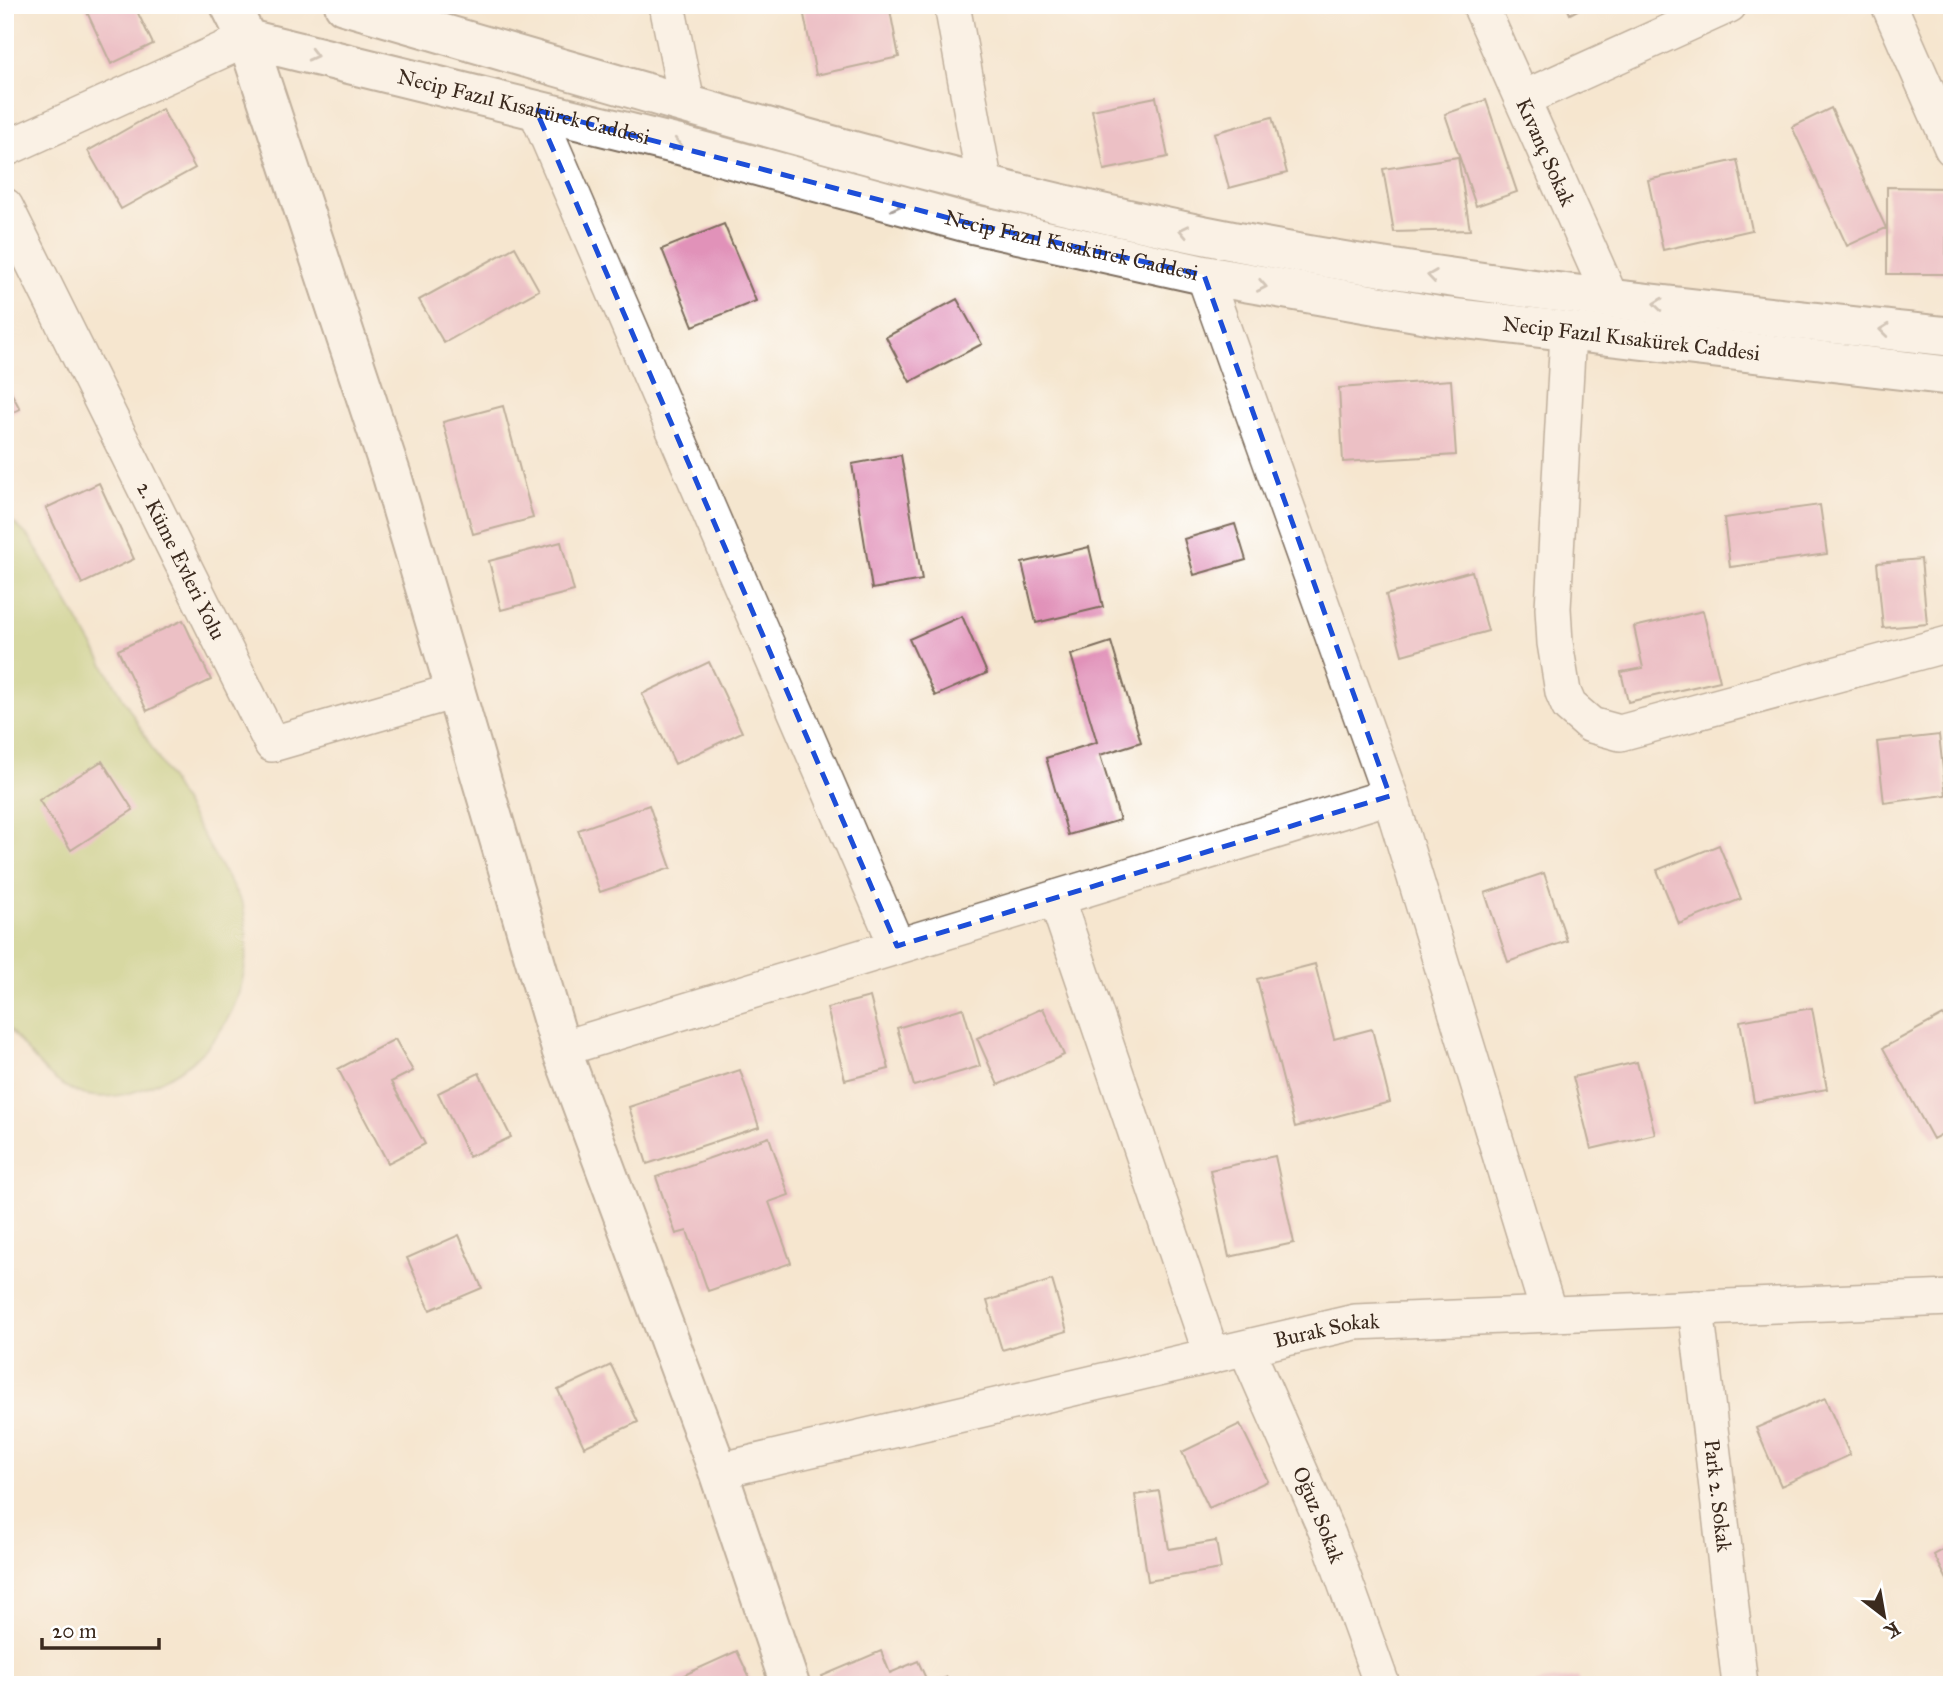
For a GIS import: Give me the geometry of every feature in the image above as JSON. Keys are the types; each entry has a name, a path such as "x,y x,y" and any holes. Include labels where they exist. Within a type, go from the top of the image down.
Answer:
{"street":[{"path":"230,5 247,39 391,476 561,1049 718,1471 790,1685"},
{"name":"Necip Fazıl Kısakürek Caddesi","path":"344,5 985,186 1080,209 1309,256 1611,299 1952,337"},
{"path":"667,5 687,103"},
{"path":"952,5 985,186"},
{"name":"Kıvanç Sokak","path":"1480,5 1611,299"},
{"path":"1522,99 1729,5"},
{"path":"1889,5 1952,148"},
{"path":"5,149 247,39"},
{"name":"Necip Fazıl Kısakürek Caddesi","path":"247,39 679,145 968,223 1205,275 1426,313 1568,333 1952,376"},
{"path":"536,110 897,946"},
{"name":"2. Küme Evleri Yolu","path":"5,206 272,744 455,691"},
{"path":"1205,275 1390,796 1549,1314"},
{"path":"1568,333 1553,608 1563,692 1579,717 1591,725 1620,733 1952,643"},
{"path":"561,1049 1390,796"},
{"path":"1056,898 1212,1356"},
{"name":"Burak Sokak","path":"718,1471 1355,1322 1952,1298"},
{"name":"Park 2. Sokak","path":"1696,1308 1740,1685"},
{"name":"Oğuz Sokak","path":"1246,1348 1328,1535 1382,1685"}],"highlighted area":[{"path":"536,110 968,223 1204,275 1390,796 897,946"}],"green space":[{"path":"5,514 31,539 243,905 245,961 240,988 231,1012 218,1034 200,1054 178,1071 135,1092 97,1097 68,1088 38,1064 5,1024"}],"building":[{"path":"91,5 134,5 153,44 111,64 85,8"},
{"path":"802,5 889,5 899,57 816,75"},
{"path":"1566,5 1587,5 1570,14"},
{"path":"1156,97 1168,157 1104,170 1092,110"},
{"path":"1486,100 1517,192 1476,206 1445,114"},
{"path":"1831,108 1886,228 1847,246 1792,127"},
{"path":"162,109 195,168 121,209 88,151"},
{"path":"1272,117 1287,173 1229,188 1214,133"},
{"path":"1458,157 1470,230 1394,232 1383,169"},
{"path":"1737,160 1752,230 1663,250 1648,180"},
{"path":"1887,187 1947,188 1946,274 1887,274"},
{"path":"724,224 756,301 693,326 662,249"},
{"path":"515,247 539,290 444,343 419,300"},
{"path":"957,299 982,344 910,382 886,337"},
{"path":"1451,380 1456,455 1343,462 1339,388"},
{"path":"5,381 20,409 5,416"},
{"path":"503,406 533,518 473,534 443,422"},
{"path":"901,455 922,580 872,589 852,464"},
{"path":"99,483 134,559 82,584 46,508"},
{"path":"1820,505 1827,554 1730,567 1724,518"},
{"path":"1235,524 1246,560 1194,575 1184,539"},
{"path":"561,542 574,591 501,610 489,561"},
{"path":"1089,547 1103,607 1036,623 1022,563"},
{"path":"1921,559 1927,624 1883,628 1877,563"},
{"path":"1472,571 1488,631 1402,655 1386,595"},
{"path":"1703,611 1720,681 1628,702 1621,672 1643,668 1634,627"},
{"path":"962,616 987,673 935,696 909,639"},
{"path":"183,620 211,680 147,711 118,650"},
{"path":"1111,642 1141,742 1100,755 1120,820 1068,835 1046,758 1097,742 1071,655"},
{"path":"709,662 742,732 675,764 642,694"},
{"path":"1939,735 1946,795 1884,803 1877,742"},
{"path":"102,761 133,810 71,850 39,800"},
{"path":"649,805 671,868 600,892 578,830"},
{"path":"1719,845 1741,899 1679,924 1657,870"},
{"path":"1544,873 1567,941 1508,962 1485,893"},
{"path":"1315,964 1334,1039 1372,1029 1390,1102 1295,1127 1257,979"},
{"path":"870,997 889,1069 845,1080 827,1008"},
{"path":"963,1008 980,1066 914,1086 897,1028"},
{"path":"1043,1008 1064,1055 998,1085 977,1038"},
{"path":"1812,1008 1827,1089 1754,1102 1740,1021"},
{"path":"1943,1015 1952,1031 1952,1129 1933,1139 1883,1048"},
{"path":"395,1039 413,1071 391,1082 425,1144 388,1163 338,1069"},
{"path":"1637,1062 1655,1134 1591,1149 1573,1077"},
{"path":"740,1070 759,1127 647,1164 629,1107"},
{"path":"479,1073 511,1137 469,1157 438,1093"},
{"path":"769,1137 789,1195 769,1202 791,1263 708,1291 687,1231 676,1234 656,1177"},
{"path":"1275,1156 1294,1243 1229,1257 1210,1170"},
{"path":"459,1235 482,1288 430,1310 407,1258"},
{"path":"1052,1280 1067,1331 1002,1350 987,1301"},
{"path":"611,1365 638,1422 584,1447 558,1390"},
{"path":"1825,1398 1850,1455 1781,1486 1756,1428"},
{"path":"1240,1424 1268,1481 1209,1508 1182,1452"},
{"path":"1159,1491 1169,1549 1216,1541 1221,1569 1148,1581 1135,1495"},
{"path":"1952,1545 1952,1589 1934,1555"},
{"path":"737,1651 753,1685 675,1685 673,1680"},
{"path":"881,1651 890,1673 918,1661 929,1685 826,1685 822,1676"},
{"path":"947,1677 950,1685 930,1685"},
{"path":"1578,1677 1579,1685 1535,1685 1535,1683"}]}
